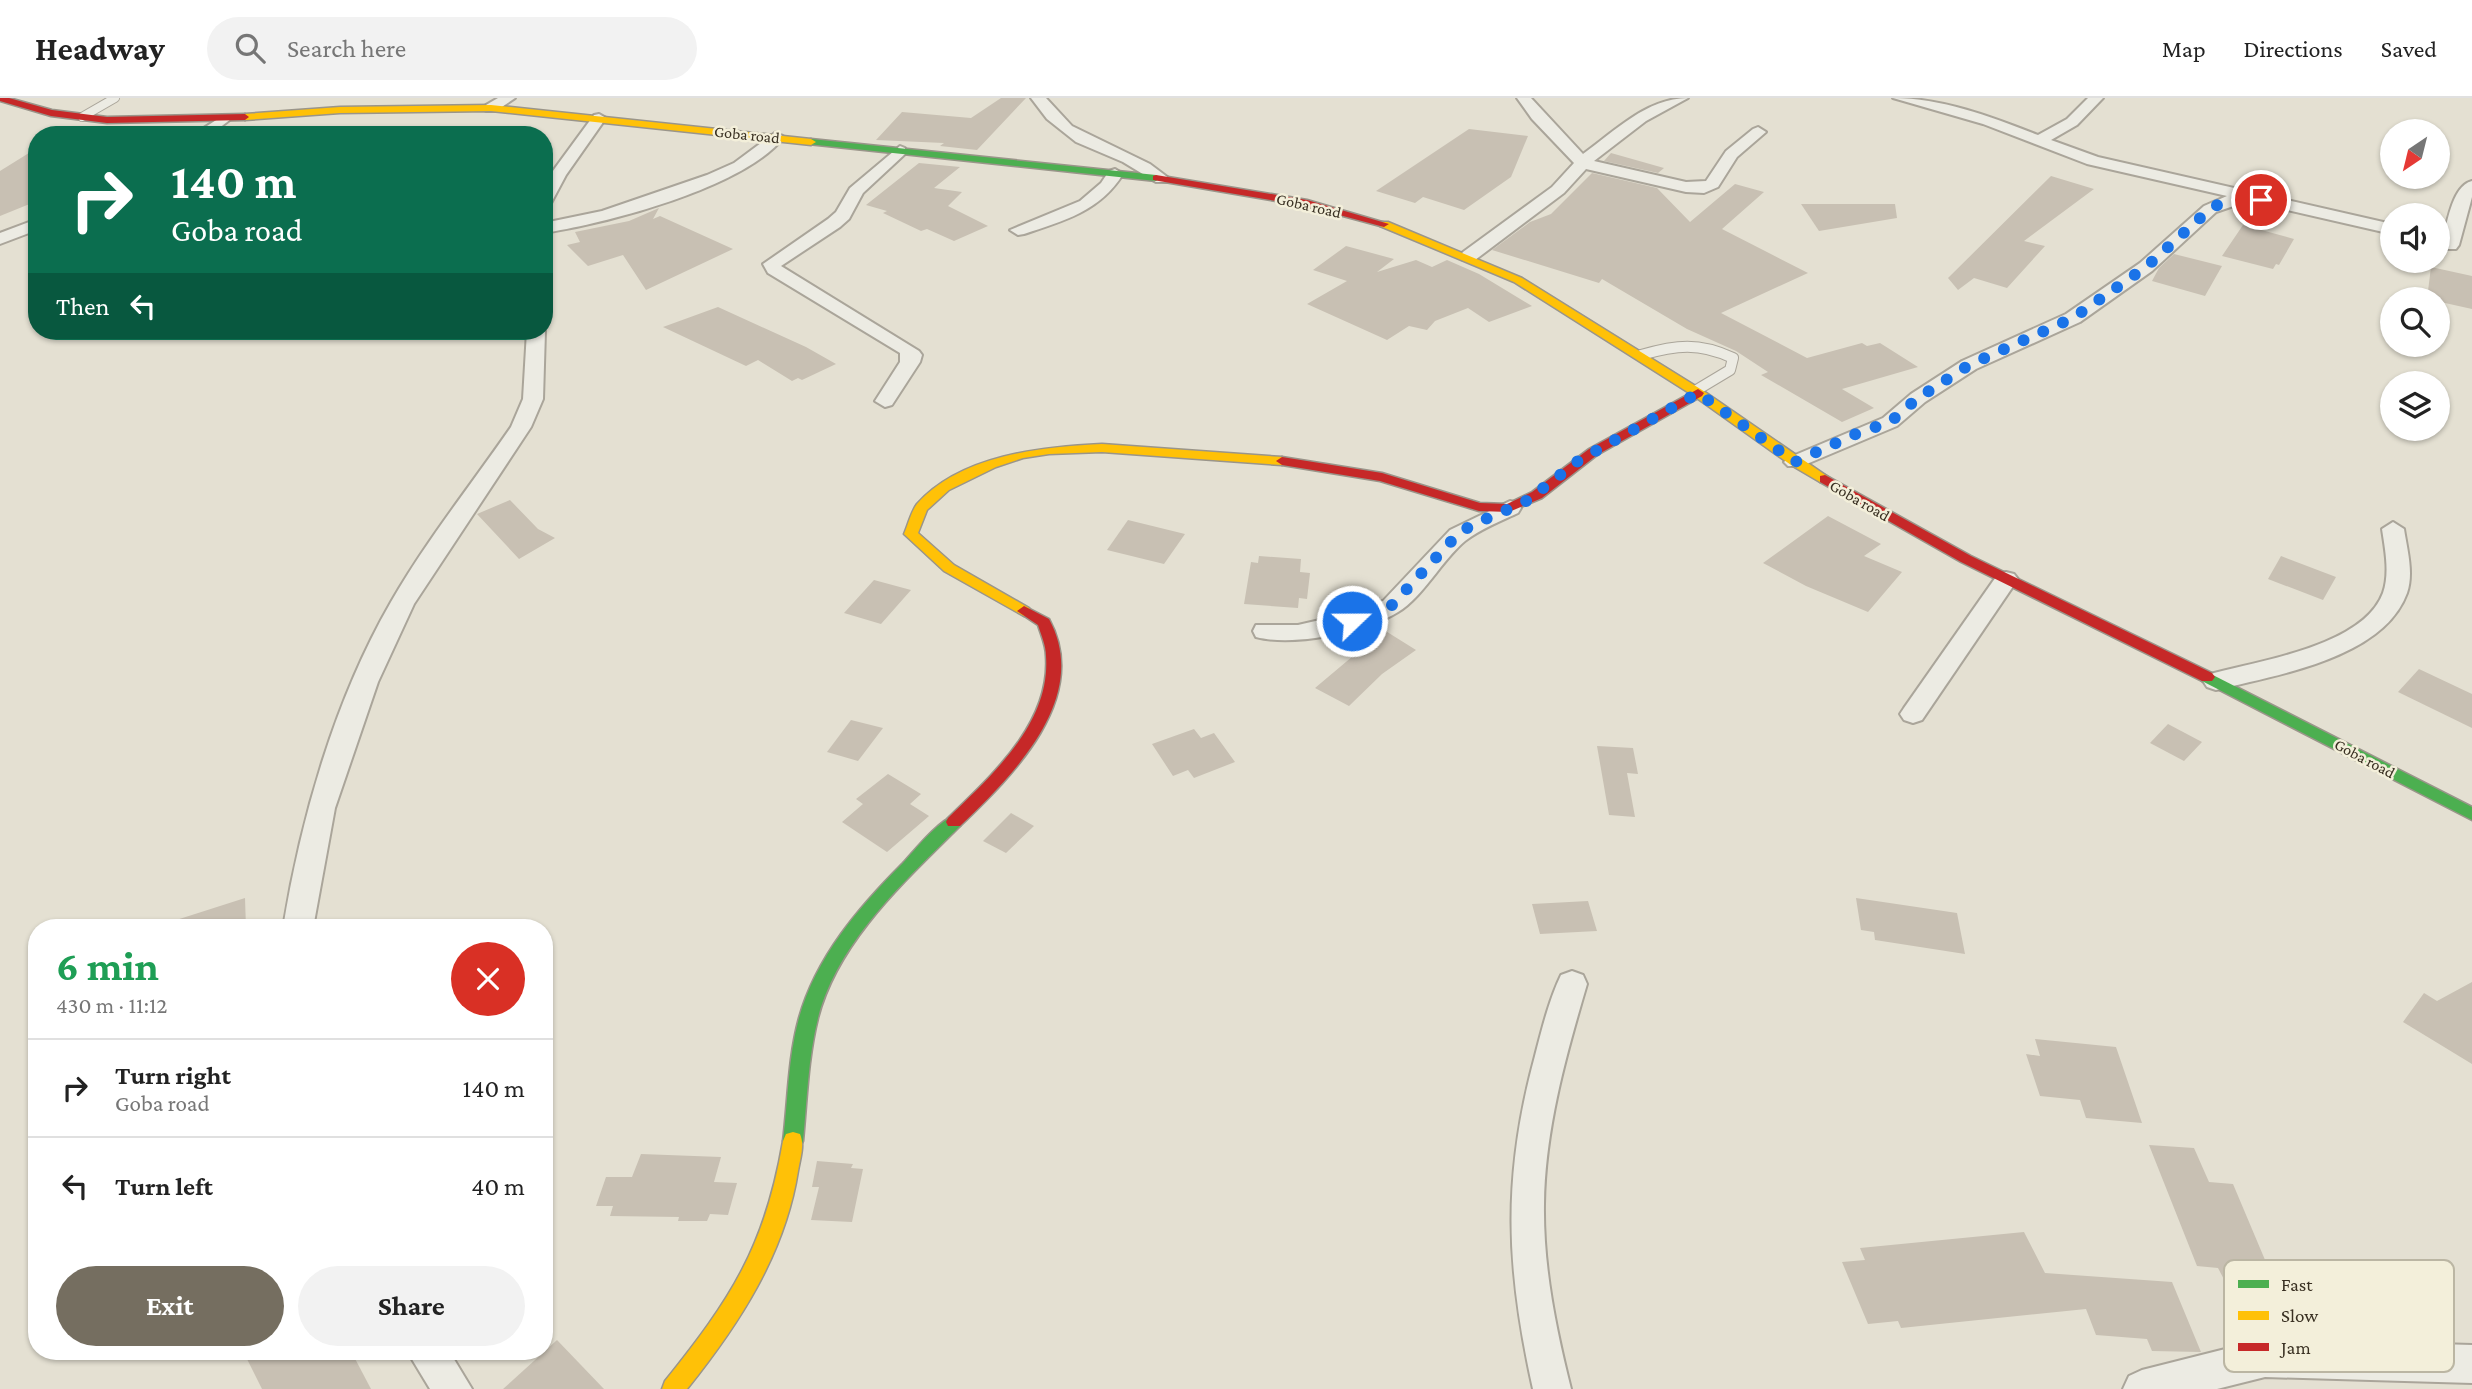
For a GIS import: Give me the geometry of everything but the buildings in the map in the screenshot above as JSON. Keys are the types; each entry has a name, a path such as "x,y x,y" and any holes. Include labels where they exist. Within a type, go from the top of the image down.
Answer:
{"street":[{"name":"Goba road","path":"0,98 51,113 107,120 224,119 341,110 491,108 1162,179 1307,203 1397,227 1469,256 1518,280 1641,355 1795,462 2006,579 2467,804"},
{"path":"491,108 508,98"},
{"path":"1038,98 1069,133 1147,168 1162,179"},
{"path":"1524,98 1530,109 1569,144 1583,163 1686,187 1704,188 1712,184 1731,154 1758,132"},
{"path":"1469,256 1558,190 1583,163 1641,118 1681,98"},
{"path":"1900,98 1988,121 2093,161 2380,226"},
{"path":"2040,140 2071,122 2096,98"},
{"path":"553,185 599,118"},
{"path":"214,126 224,119"},
{"path":"553,226 632,209 724,175 753,160 776,137"},
{"path":"885,401 912,355 907,349 810,293 774,269 772,264 843,215 856,191 900,150"},
{"path":"1018,230 1084,205 1109,186 1115,174"},
{"path":"2450,229 2463,198 2472,187"},
{"path":"1795,462 1853,435 1890,422 1918,398 1969,365 2073,318 2146,267 2210,209 2223,202 2245,197"},
{"path":"0,239 28,228"},
{"path":"2450,244 2472,250"},
{"path":"299,919 321,808 365,682 402,603 522,427 533,399 536,340"},
{"path":"1265,631 1298,633 1352,621 1391,606 1458,534 1525,502 1578,461 1697,392"},
{"path":"673,1389 726,1324 770,1244 792,1152 803,1042 812,1002 826,972 850,937 924,852 995,782 1032,735 1052,686 1052,637 1044,622 949,568 911,534 911,523 924,504 953,482 1003,459 1040,450 1093,445 1320,464 1392,480 1480,507 1510,508"},
{"path":"2216,681 2317,656 2356,636 2381,617 2395,596 2399,568 2393,529"},
{"path":"1913,714 2006,579"},
{"path":"1552,1389 1537,1325 1527,1234 1531,1158 1546,1069 1572,984"},
{"path":"432,1360 453,1389"},
{"path":"2454,1363 2472,1364"},
{"path":"2152,1388 2224,1368"}],"lane":[{"path":"82,117 115,98"},
{"path":"1641,355 1682,343 1708,345 1733,358 1730,370 1697,392"}],"traffic: fast":[{"path":"811,142 1156,178"},
{"path":"2207,677 2472,814"},
{"path":"793,1141 804,1037 823,978 854,929 873,906 954,822"}],"traffic: slow":[{"path":"245,117 340,110 491,108 811,142"},
{"path":"1384,224 1518,280 1698,393 1795,462 1825,479"},
{"path":"1024,611 949,568 911,534 921,508 944,487 992,464 1049,450 1102,448 1282,461"},
{"path":"673,1389 718,1331 753,1275 778,1213 793,1141"}],"traffic: jam":[{"path":"0,98 51,113 107,120 245,117"},
{"path":"1156,178 1307,203 1384,224"},
{"path":"1282,461 1382,477 1479,507 1509,508 1537,495 1593,452 1698,393"},
{"path":"1825,479 1966,559 2207,677"},
{"path":"954,822 989,788 1022,750 1045,707 1052,684 1053,650 1044,622 1024,611"}],"route":[{"path":"1352,621 1391,606 1458,534 1525,502 1578,461 1698,393 1795,462 1853,435 1890,422 1918,398 1969,365 2073,318 2146,267 2210,209 2223,202 2245,197 2261,200"}]}
